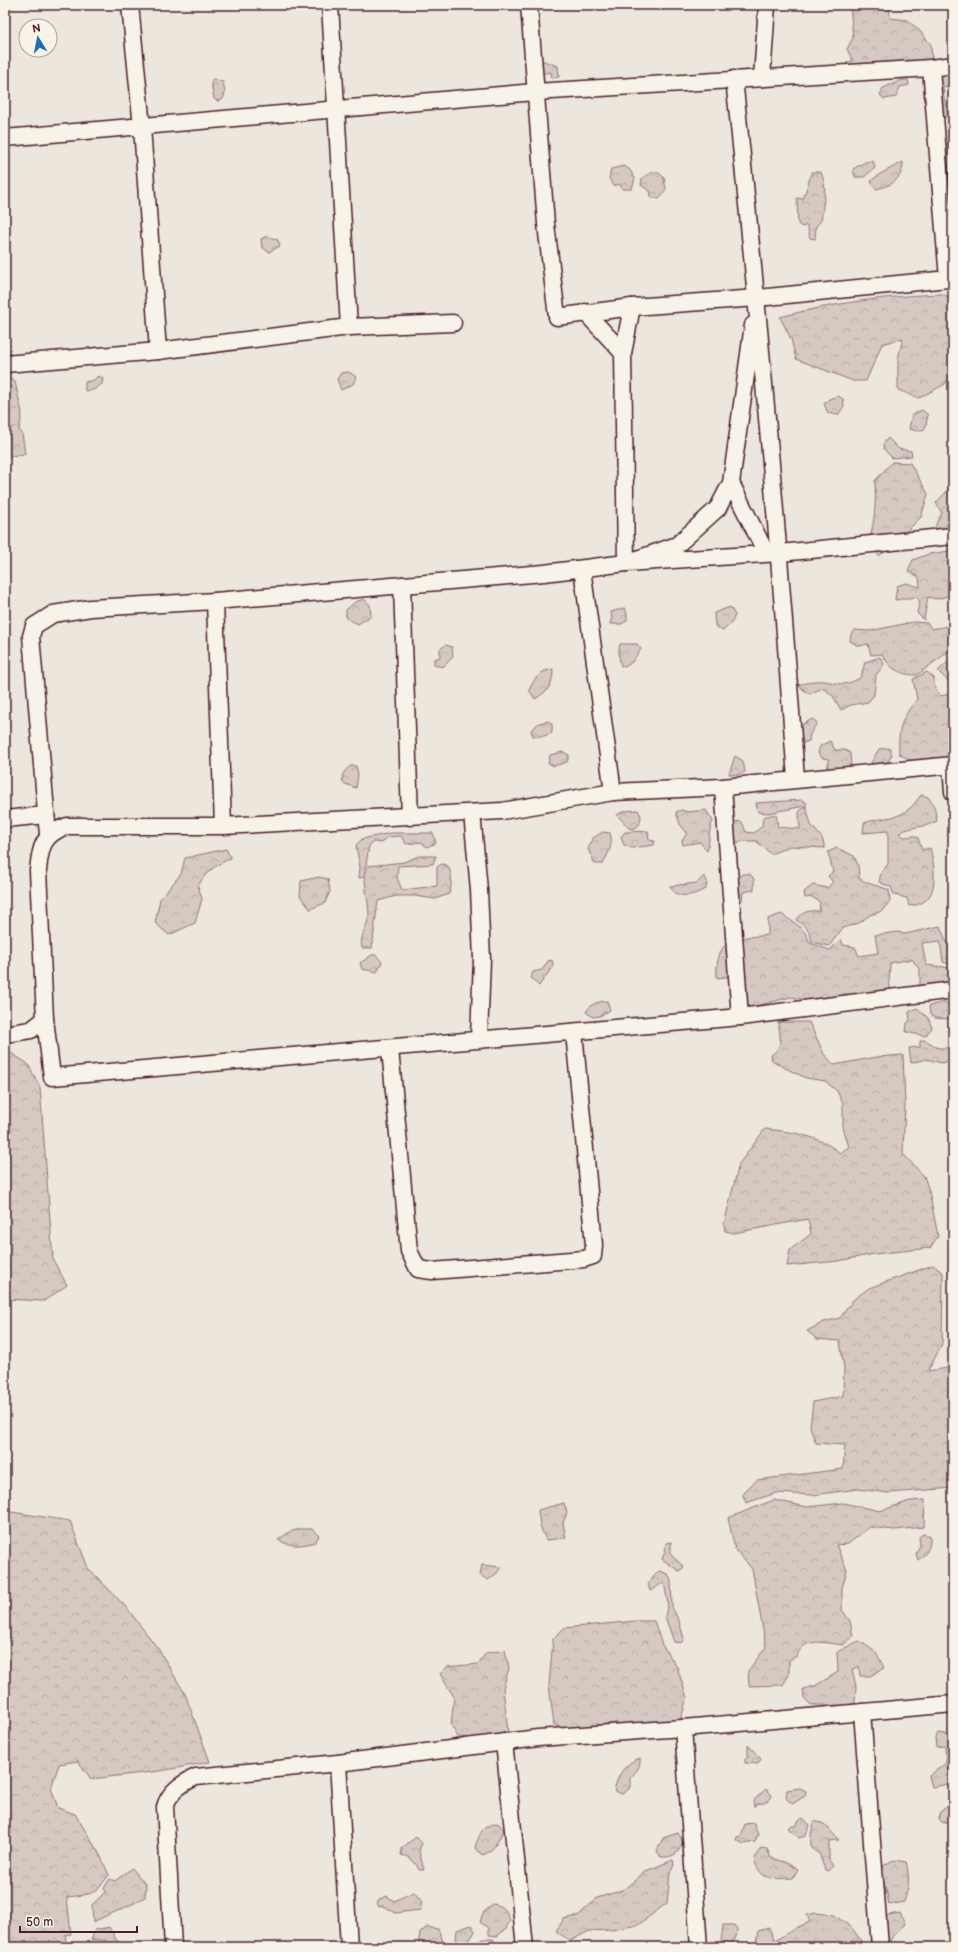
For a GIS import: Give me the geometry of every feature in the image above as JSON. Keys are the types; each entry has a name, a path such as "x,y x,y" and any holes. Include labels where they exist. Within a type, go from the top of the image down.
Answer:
{"street":[{"path":"130,5 142,126 158,351"},
{"path":"330,5 349,327"},
{"path":"529,5 546,224 557,317 585,312 632,307 757,298 948,279 931,68"},
{"path":"762,78 767,5"},
{"path":"5,138 336,108 535,92 931,68 953,65"},
{"path":"734,79 757,298 773,553 796,779"},
{"path":"626,563 677,545 718,508 731,483 757,298"},
{"path":"626,563 623,353 632,307"},
{"path":"585,312 623,353"},
{"path":"5,364 158,351 349,327 452,323"},
{"path":"731,483 773,553"},
{"path":"953,536 773,553 626,563 582,569 215,601 64,611 44,618 34,626 31,636 48,835 40,852 38,871 45,1019 52,1077 390,1049 479,1039 740,1017 953,990"},
{"path":"582,569 613,792"},
{"path":"402,585 410,817"},
{"path":"215,601 223,826"},
{"path":"48,835 67,826 223,826 502,811 613,792 723,787 796,779 952,766 953,792"},
{"path":"723,787 740,1017"},
{"path":"472,813 479,890 482,958 479,1039"},
{"path":"5,819 46,815"},
{"path":"5,1034 31,1030 45,1019"},
{"path":"390,1049 409,1251 418,1269 432,1272 584,1259 593,1256 594,1245 574,1032"},
{"path":"173,1947 165,1807 171,1794 183,1782 206,1774 338,1763 504,1742 953,1704"},
{"path":"862,1712 880,1947"},
{"path":"683,1728 699,1947"},
{"path":"504,1742 525,1947"},
{"path":"338,1763 349,1947"}],"green space":[{"path":"850,5 889,5 890,18 907,20 920,31 931,45 932,62 893,67 881,63 877,70 845,70 847,62 853,61 847,49 853,38"},
{"path":"541,60 558,66 559,77 552,78 551,72 540,74 537,63"},
{"path":"942,75 953,76 953,87 943,86 947,117 940,118 939,81"},
{"path":"213,79 223,82 225,93 223,99 218,101 214,99 211,82"},
{"path":"902,80 908,80 909,85 900,87 896,97 884,99 880,95 883,88"},
{"path":"953,136 953,175 947,174 945,149 949,140"},
{"path":"873,161 875,168 864,177 855,177 853,169 865,162"},
{"path":"903,162 901,173 895,181 887,186 876,189 871,181 880,174"},
{"path":"624,166 629,169 635,178 632,189 622,189 620,184 614,186 609,179 611,169"},
{"path":"653,172 658,172 664,178 666,189 659,199 650,197 651,192 641,185 642,178"},
{"path":"812,172 821,172 825,189 822,217 816,226 815,239 810,238 807,225 802,227 798,224 797,198 803,199"},
{"path":"267,236 278,240 280,246 269,252 262,247 261,239"},
{"path":"942,294 953,299 953,371 945,384 919,398 898,390 898,359 903,338 882,344 866,381 853,381 796,359 791,339 780,317 860,301 901,296"},
{"path":"349,372 356,377 353,384 341,390 337,379 341,373"},
{"path":"5,375 8,375 15,382 22,413 19,430 22,433 25,454 11,456 5,460"},
{"path":"98,376 103,378 102,384 93,390 85,391 85,382 94,380"},
{"path":"838,396 843,399 844,406 838,415 828,413 824,404 829,399"},
{"path":"922,410 928,415 925,429 917,431 909,429 912,415"},
{"path":"888,438 899,449 911,451 912,456 892,458 884,449 883,444"},
{"path":"892,462 910,463 928,494 921,517 891,547 879,556 869,541 875,511 875,481"},
{"path":"949,485 953,485 953,542 932,537 942,513 936,503 948,490"},
{"path":"949,551 953,558 948,596 937,599 928,597 924,620 917,613 920,601 916,597 895,600 897,586 906,583 920,587 919,577 908,571 913,560 929,554"},
{"path":"364,599 370,605 371,616 358,624 346,618 346,610 355,602"},
{"path":"730,607 735,615 732,622 723,631 715,626 714,613"},
{"path":"625,608 627,621 621,624 610,624 612,618 611,612"},
{"path":"913,622 927,623 932,629 953,625 953,648 917,675 905,674 896,670 888,664 882,654 871,655 868,644 859,646 850,641 851,634 854,630 870,631"},
{"path":"620,644 637,644 641,649 632,662 625,667 621,666 620,663"},
{"path":"446,645 452,647 453,657 443,667 434,665 434,659 440,657 440,649"},
{"path":"880,657 884,664 876,675 874,695 868,702 851,705 841,710 833,696 823,688 809,694 798,685 814,681 842,684 854,681 861,677 865,662"},
{"path":"953,657 953,680 948,681 938,671"},
{"path":"553,669 551,684 535,699 529,690 533,682 544,671"},
{"path":"927,672 934,678 934,687 941,696 953,693 953,761 913,762 899,754 900,730 907,712 917,699 913,679"},
{"path":"813,719 817,723 810,734 809,741 801,744 797,736 804,723"},
{"path":"548,721 552,724 552,733 544,736 533,736 531,730 539,723"},
{"path":"830,741 835,750 845,750 850,753 851,767 827,770 829,759 822,758 818,753 820,746"},
{"path":"889,748 892,754 887,763 878,767 871,763 879,749"},
{"path":"563,752 569,755 567,762 554,766 548,763 550,755"},
{"path":"735,756 743,761 745,772 737,775 729,774"},
{"path":"351,766 356,766 358,774 356,788 343,783 342,777"},
{"path":"921,795 928,797 934,806 937,821 899,833 904,837 915,836 918,838 922,850 930,848 934,878 931,893 927,899 920,904 909,906 907,898 894,895 891,887 879,882 881,873 888,864 888,831 863,833 864,823 902,814 914,804"},
{"path":"802,800 807,803 805,806 768,813 758,812 756,803"},
{"path":"806,806 811,825 822,838 825,848 790,846 771,854 756,841 742,841 736,845 726,841 730,808 734,810 733,821 742,822 746,832 754,833 762,826 763,817 776,814 778,827 800,829 799,812"},
{"path":"638,810 641,816 640,822 637,827 633,829 630,829 617,815 624,811"},
{"path":"681,810 688,812 706,810 713,821 710,828 707,851 700,842 683,845 682,841 687,833 680,824 676,812"},
{"path":"648,831 649,840 655,841 654,845 632,848 624,845 621,837 625,832"},
{"path":"603,832 610,833 611,845 603,864 595,864 588,849 593,838"},
{"path":"391,833 433,833 436,843 427,847 421,842 406,844 401,836 387,837 381,843 373,842 369,846 364,877 359,878 360,867 356,845 362,839"},
{"path":"837,848 854,856 858,865 859,878 889,890 890,901 882,911 870,915 859,923 843,928 829,946 812,942 807,929 796,920 806,912 819,911 820,902 812,897 805,898 804,892 813,885 827,888 833,882 828,876 833,872 828,852"},
{"path":"226,849 231,858 212,869 204,876 198,886 202,899 195,923 169,935 155,923 160,899 181,874 185,858"},
{"path":"419,856 436,856 433,864 398,866 397,878 402,890 437,886 437,867 442,864 448,866 451,873 449,894 435,899 415,896 396,896 378,901 372,948 362,948 362,939 369,915 365,883 368,866 404,862"},
{"path":"742,874 750,874 754,879 754,890 743,892 742,901 732,901 734,884"},
{"path":"704,876 707,881 706,889 697,893 687,895 677,894 670,886 697,883"},
{"path":"319,877 328,879 330,891 325,903 310,909 300,896 301,881"},
{"path":"781,914 802,929 810,943 830,950 841,939 843,945 855,947 859,956 878,953 875,935 898,932 905,934 940,926 950,950 953,965 943,962 940,941 922,943 926,965 952,968 953,978 951,987 920,986 920,970 912,959 890,963 889,983 894,998 824,1003 791,997 744,1009 741,993 747,982 736,976 717,978 719,956 725,945 735,939 768,935 768,919"},
{"path":"372,955 376,955 382,962 377,972 362,969 360,963"},
{"path":"552,960 553,966 539,986 531,978 533,972 542,970 548,961"},
{"path":"607,1001 610,1010 600,1016 593,1017 586,1012 595,1004"},
{"path":"944,1002 953,1006 949,1019 935,1018 930,1014 929,1006"},
{"path":"917,1008 928,1018 932,1028 925,1036 906,1032 907,1023 910,1021 909,1012"},
{"path":"778,1022 809,1022 824,1054 834,1065 877,1057 903,1055 905,1104 903,1154 924,1176 929,1191 938,1236 930,1248 874,1254 838,1261 787,1266 790,1250 811,1234 808,1219 734,1233 725,1231 724,1224 739,1164 765,1129 785,1131 814,1138 840,1153 849,1147 843,1128 843,1104 837,1091 825,1081 806,1078 772,1060 771,1055 778,1048 780,1040"},
{"path":"925,1040 938,1048 950,1048 949,1061 942,1063 926,1059 911,1063 909,1048 920,1047 920,1041"},
{"path":"5,1049 28,1064 40,1087 53,1260 67,1285 44,1301 5,1299"},
{"path":"933,1265 943,1273 942,1344 928,1371 953,1367 953,1488 889,1493 858,1489 812,1495 776,1493 746,1503 743,1495 757,1480 843,1469 845,1445 816,1443 810,1427 813,1402 843,1396 844,1368 840,1341 817,1339 807,1331 824,1322 840,1318 853,1300 869,1288"},
{"path":"774,1500 807,1507 843,1503 880,1511 910,1501 925,1500 924,1527 894,1530 870,1527 848,1544 836,1545 847,1570 842,1588 842,1610 850,1621 853,1637 843,1645 816,1642 804,1646 797,1656 789,1660 789,1675 783,1685 749,1686 748,1671 766,1647 752,1569 735,1549 728,1518"},
{"path":"564,1503 567,1513 563,1523 566,1538 546,1540 540,1526 538,1510"},
{"path":"5,1511 70,1521 88,1568 126,1607 159,1650 185,1694 210,1762 160,1771 91,1779 78,1761 59,1764 51,1788 58,1808 75,1814 100,1855 109,1875 99,1887 91,1893 67,1897 71,1934 65,1935 67,1947 5,1947"},
{"path":"300,1529 312,1529 319,1536 315,1542 301,1545 287,1544 278,1540 289,1532"},
{"path":"923,1534 930,1536 930,1543 928,1550 918,1560 916,1554 920,1545 919,1537"},
{"path":"671,1542 671,1555 684,1567 679,1571 662,1559 665,1552 666,1543"},
{"path":"482,1565 501,1567 497,1573 488,1580 480,1575"},
{"path":"659,1571 668,1574 671,1581 672,1607 679,1621 684,1639 681,1643 674,1642 665,1616 668,1605 664,1582 650,1591 648,1583"},
{"path":"635,1621 654,1621 662,1645 677,1667 687,1698 680,1721 652,1725 606,1724 574,1731 554,1725 549,1685 553,1639 564,1628"},
{"path":"859,1641 876,1652 884,1668 870,1676 860,1676 859,1666 852,1670 856,1686 855,1703 838,1710 831,1705 811,1705 804,1698 803,1689 815,1686 838,1672 837,1652"},
{"path":"505,1650 509,1668 503,1688 508,1732 481,1738 458,1737 451,1725 454,1697 440,1674 447,1667 478,1664 486,1653"},
{"path":"938,1733 953,1735 953,1780 949,1784 932,1787 929,1776 946,1763 945,1746 936,1747 935,1738"},
{"path":"748,1745 761,1759 758,1764 745,1763 745,1758 748,1756"},
{"path":"640,1758 639,1767 630,1778 630,1788 622,1794 614,1791 622,1771 634,1760"},
{"path":"800,1788 806,1791 805,1796 792,1804 786,1798 787,1790"},
{"path":"766,1789 772,1795 770,1800 756,1804 754,1807 753,1801"},
{"path":"953,1802 953,1820 943,1823 938,1818 940,1812"},
{"path":"803,1818 810,1825 805,1836 799,1838 788,1828 791,1825 797,1826 798,1821"},
{"path":"815,1821 824,1824 839,1840 829,1841 829,1860 833,1866 828,1871 825,1870 819,1853 812,1848 811,1834"},
{"path":"498,1823 504,1830 492,1849 486,1854 482,1855 475,1847 482,1830 492,1824"},
{"path":"754,1823 758,1834 755,1842 744,1844 736,1840 737,1837 741,1836 745,1824"},
{"path":"678,1833 683,1841 678,1852 673,1856 661,1857 657,1851 663,1838"},
{"path":"416,1837 422,1843 419,1851 424,1870 419,1870 412,1860 401,1855 402,1848"},
{"path":"761,1848 767,1849 771,1858 784,1862 798,1869 793,1878 769,1878 760,1872 754,1859"},
{"path":"673,1860 674,1865 670,1873 667,1903 638,1925 611,1930 589,1931 570,1941 556,1931 564,1919 578,1916 597,1898 623,1890 646,1871"},
{"path":"894,1860 906,1862 908,1887 904,1902 889,1905 881,1873 884,1865"},
{"path":"132,1868 146,1885 145,1897 93,1922 92,1905 105,1892 104,1888 110,1879 115,1881"},
{"path":"414,1892 422,1902 420,1910 396,1913 383,1906 379,1907 377,1903 380,1899 387,1896 394,1901"},
{"path":"493,1904 504,1909 508,1914 510,1921 505,1930 497,1936 489,1935 489,1928 480,1922 483,1913"},
{"path":"816,1913 834,1915 852,1928 865,1947 752,1947 756,1942 758,1931 769,1928 775,1941 793,1929 810,1922 807,1915"},
{"path":"900,1913 905,1924 894,1934 889,1943 884,1937 881,1921 888,1915"},
{"path":"471,1925 475,1931 471,1938 460,1944 456,1939 457,1930"},
{"path":"723,1925 734,1925 737,1929 736,1937 731,1945 721,1942"},
{"path":"109,1927 119,1944 139,1947 106,1947 106,1940 91,1940 95,1930"},
{"path":"427,1927 438,1929 444,1944 442,1947 418,1947 420,1933"},
{"path":"483,1939 493,1939 498,1947 468,1947"}]}
